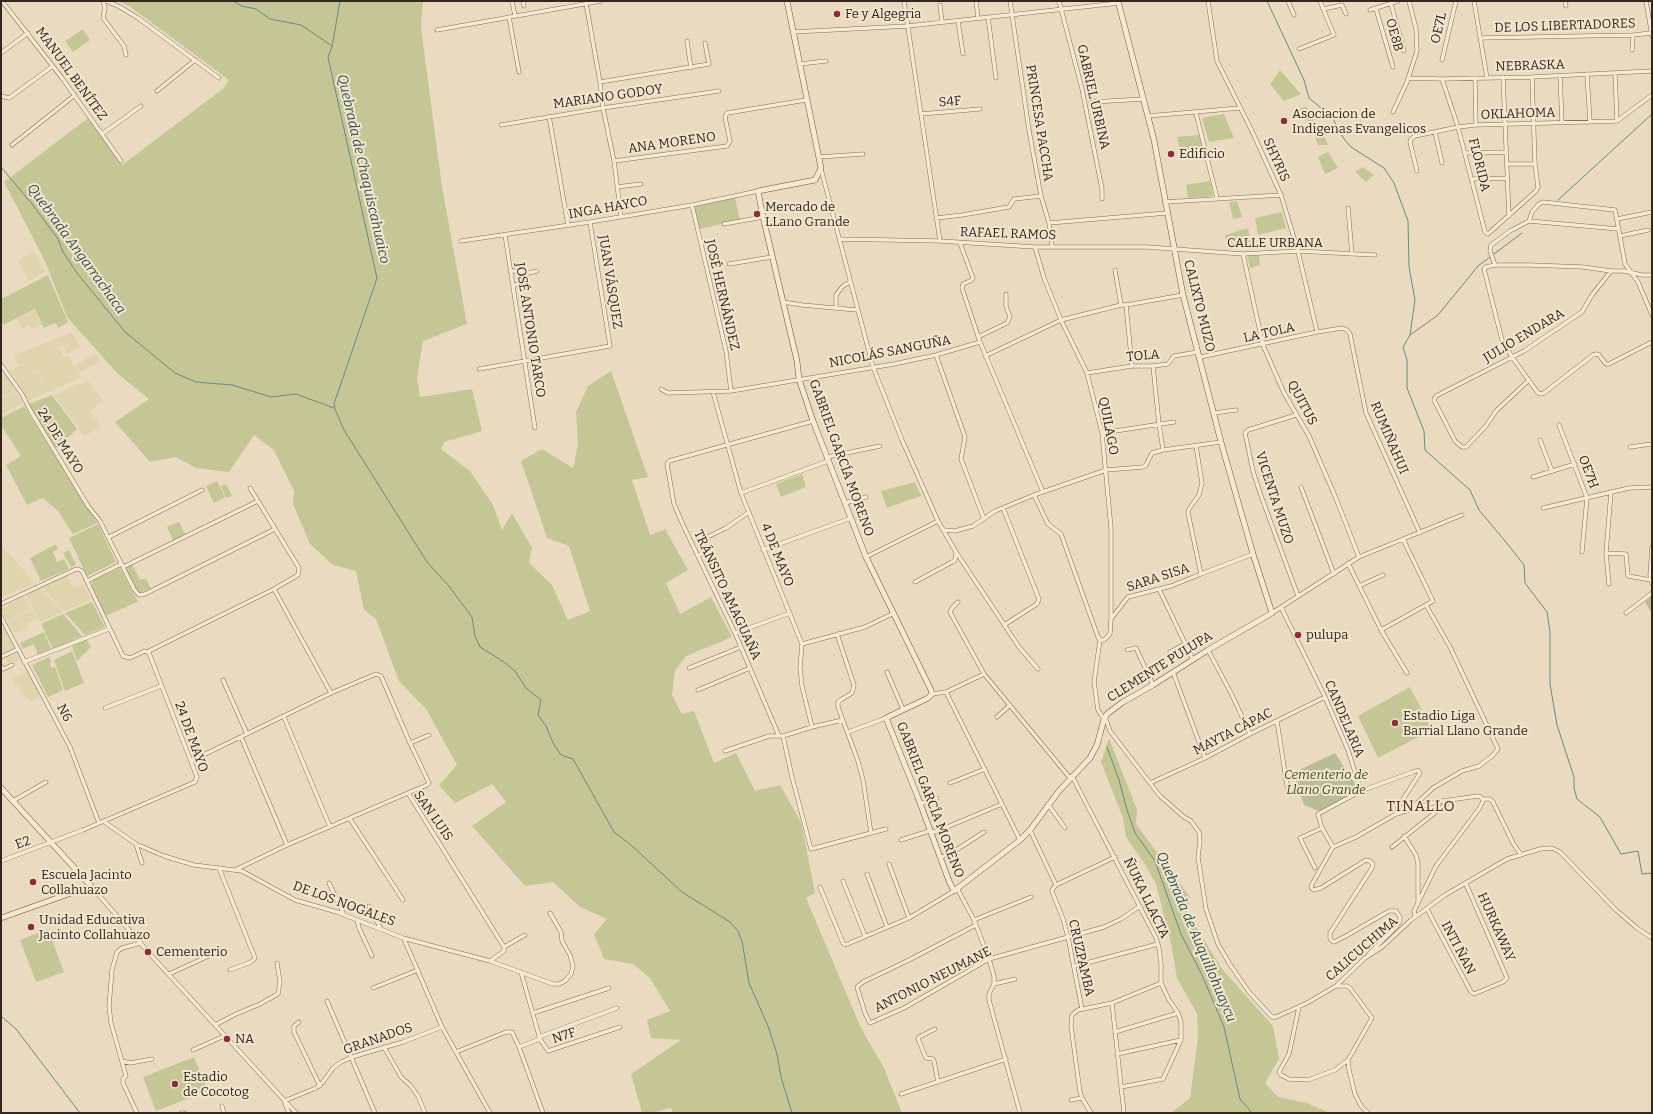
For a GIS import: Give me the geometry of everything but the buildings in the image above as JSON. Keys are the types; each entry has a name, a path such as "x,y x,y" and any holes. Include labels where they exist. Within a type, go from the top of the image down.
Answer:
{"street":[{"name":"MANUEL BENÍTEZ","path":"2,1 75,95 121,162"},
{"path":"126,55 124,46 103,18 105,1 120,7 138,18 219,78"},
{"path":"512,1 515,16"},
{"path":"523,1 524,6"},
{"path":"437,30 601,1"},
{"path":"787,1 821,168 873,368 902,440 938,520 956,552 1004,625 1038,669"},
{"path":"904,1 940,241"},
{"path":"976,1 978,18"},
{"name":"PRINCESA PACCHA","path":"1010,1 1029,130 1041,196 1049,223 1052,246"},
{"name":"GABRIEL URBINA","path":"1059,1 1082,89 1102,189 1102,199"},
{"name":"SHYRIS","path":"1208,1 1217,60 1252,131 1281,195 1298,252 1317,332"},
{"path":"1288,1 1294,15"},
{"path":"1299,49 1334,35 1320,1"},
{"path":"1370,10 1398,1"},
{"path":"1393,112 1409,78 1417,51 1418,40 1409,1"},
{"name":"OE7L","path":"1442,60 1456,1"},
{"path":"1474,1 1487,78"},
{"path":"1565,1 1566,6"},
{"path":"1646,1 1652,34"},
{"path":"793,32 908,26 1061,10 1118,2"},
{"name":"CALIXTO MUZO","path":"1118,2 1148,116 1183,295 1221,442 1253,554 1272,613"},
{"path":"587,3 603,108 614,161 621,216"},
{"path":"1392,4 1404,51"},
{"path":"940,5 942,22"},
{"path":"1323,9 1342,5 1346,14"},
{"name":"OE8B","path":"1376,9 1393,67"},
{"path":"509,17 519,72"},
{"path":"988,17 996,78"},
{"path":"958,20 963,54"},
{"path":"1,53 28,33"},
{"name":"DE LOS LIBERTADORES","path":"1480,38 1652,34"},
{"path":"1632,50 1633,35"},
{"path":"687,41 691,68"},
{"path":"600,82 709,64 705,43"},
{"path":"157,91 195,60"},
{"path":"800,64 826,61"},
{"path":"1,96 9,98 53,66"},
{"name":"NEBRASKA","path":"1409,78 1442,79 1532,77 1652,72"},
{"path":"1587,74 1590,122"},
{"path":"1615,74 1617,121"},
{"path":"1560,76 1562,122"},
{"path":"1502,77 1509,216"},
{"path":"1509,216 1536,191 1538,187 1535,164 1532,77"},
{"path":"1475,78 1476,125"},
{"name":"FLORIDA","path":"1442,79 1458,127 1485,232 1490,234 1509,216"},
{"name":"MARIANO GODOY","path":"501,125 549,116 718,91"},
{"path":"12,145 75,95"},
{"path":"1617,121 1652,95"},
{"path":"1092,102 1144,99"},
{"name":"ANA MORENO","path":"614,161 727,146 730,141 725,117 727,113 806,100"},
{"path":"102,134 141,106"},
{"path":"1148,116 1240,108"},
{"name":"S4F","path":"921,114 980,110"},
{"path":"1196,113 1216,198"},
{"path":"549,116 568,225"},
{"name":"OKLAHOMA","path":"1417,171 1411,147 1411,139 1415,136 1458,127 1476,125 1617,121"},
{"path":"1435,132 1442,163"},
{"path":"1465,153 1505,152"},
{"path":"819,157 863,154"},
{"path":"1506,164 1535,164"},
{"path":"758,191 815,180 821,168"},
{"path":"1472,179 1506,178"},
{"path":"617,187 641,184"},
{"name":"INGA HAYCO","path":"461,241 692,205 758,191"},
{"name":"GABRIEL GARCÍA MORENO","path":"758,191 797,361 799,379 809,407 812,421 866,557 930,686 932,694 928,698 886,718 848,732"},
{"path":"1165,202 1281,195"},
{"path":"937,218 1009,207 1014,199 1041,196"},
{"path":"1529,222 1532,212 1539,204 1543,202 1615,210 1624,264 1632,272 1638,282 1652,315"},
{"name":"JOSÉ HERNÁNDEZ","path":"692,205 726,351 731,391"},
{"path":"1348,208 1352,254"},
{"path":"1617,219 1652,212"},
{"path":"1049,223 1167,213"},
{"path":"724,224 763,217"},
{"name":"JUAN VÁSQUEZ","path":"525,360 610,346 590,222"},
{"path":"1495,265 1490,251 1491,245 1510,230 1529,222 1619,229"},
{"path":"1620,236 1648,230"},
{"name":"JOSÉ ANTONIO TARCO","path":"505,235 535,428"},
{"name":"RAFAEL RAMOS","path":"840,239 940,241 1035,248 1052,246 1147,247 1174,249"},
{"path":"960,243 973,276 972,280 963,284 962,288 985,356 1043,492"},
{"name":"QUILAGO","path":"1035,248 1044,278 1061,320 1087,373 1102,433 1112,528 1111,619"},
{"name":"CALLE URBANA","path":"1174,249 1243,254 1298,252 1375,255"},
{"name":"QUITUS","path":"1243,254 1263,344 1284,393 1309,436 1359,557"},
{"path":"729,264 772,257"},
{"path":"1652,275 1583,267 1495,265 1484,268 1502,340 1512,358 1538,393 1544,393 1593,355 1599,355 1606,364 1609,364 1652,342"},
{"path":"1115,270 1121,305"},
{"path":"510,271 522,271 524,274 537,271"},
{"name":"JULIO ENDARA","path":"1529,380 1497,410 1485,427 1466,447 1462,447 1455,441 1434,400 1436,396 1512,358 1544,339 1582,312 1592,295 1611,271"},
{"path":"513,286 521,282 524,274"},
{"path":"836,308 836,295 850,282"},
{"path":"978,336 1007,323 1010,317 1006,306 1006,294"},
{"path":"985,356 1061,320 1121,305 1183,295"},
{"path":"783,302 857,310"},
{"path":"1126,305 1132,366"},
{"name":"LA TOLA","path":"1199,355 1342,328"},
{"name":"RUMIÑAHUI","path":"1342,328 1347,330 1350,334 1366,413 1420,533"},
{"name":"NICOLÁS SANGUÑA","path":"661,389 668,393 731,391 873,368 936,355 980,342"},
{"path":"936,355 965,437 961,459 984,519"},
{"name":"TOLA","path":"1087,373 1132,366 1168,364 1174,356 1199,355"},
{"path":"479,369 525,360"},
{"name":"24 DE MAYO","path":"1,365 22,394 30,410 108,538 138,595 145,594 275,529"},
{"path":"1153,366 1158,424 1163,450"},
{"name":"4 DE MAYO","path":"713,392 741,493 802,644 800,668 802,686 812,727"},
{"path":"1214,413 1236,410"},
{"name":"VICENTA MUZO","path":"1296,415 1248,430 1245,434 1253,471 1260,493 1298,596"},
{"path":"728,444 812,421"},
{"path":"1102,433 1174,422"},
{"name":"OE7H","path":"1559,425 1587,498 1582,552"},
{"path":"1540,440 1552,472"},
{"path":"944,530 955,531 973,526 995,511 1034,495 1106,470 1144,467 1151,454 1163,450 1221,442"},
{"name":"TRÁNSITO AMAGUAÑA","path":"728,444 669,461 667,464 674,504 735,633 781,736 811,849 871,833"},
{"path":"1630,447 1652,444"},
{"path":"741,493 827,459 880,446"},
{"path":"1196,446 1202,483 1199,495 1189,509 1188,513 1201,574"},
{"path":"1533,477 1575,464"},
{"path":"1301,487 1334,574"},
{"path":"1543,508 1629,488 1652,487"},
{"path":"1,604 74,570 81,570 108,628 125,657 130,658 147,652 274,590 298,575 299,571 250,488"},
{"path":"108,538 202,490"},
{"path":"1609,584 1606,553 1611,492"},
{"path":"1034,495 1048,524 1061,534 1100,640"},
{"path":"845,503 866,497"},
{"path":"87,581 123,567 258,501"},
{"path":"1003,508 1038,599 1036,604 1004,625"},
{"path":"698,556 706,549 703,544 703,540 726,528 749,512"},
{"name":"CLEMENTE PULUPA","path":"820,887 842,943 845,945 909,918 956,890 1020,840 1030,830 1048,804 1093,752 1104,718 1123,702 1272,613 1334,574 1348,563 1359,557 1462,515"},
{"path":"763,550 851,518"},
{"path":"866,557 938,520"},
{"path":"1381,630 1433,601 1403,539"},
{"path":"1606,553 1626,554 1628,577 1652,582 1652,547"},
{"path":"915,582 955,560 956,552"},
{"name":"SARA SISA","path":"1100,640 1104,640 1110,634 1111,619 1128,597 1171,586 1253,554"},
{"path":"1348,563 1381,630 1407,672"},
{"path":"1359,586 1383,575"},
{"path":"1159,589 1193,660"},
{"path":"274,590 331,693"},
{"path":"1626,613 1652,593"},
{"name":"ÑUKA LLACTA","path":"958,602 950,612 984,674 1071,777 1115,857 1158,944 1162,964 1160,983"},
{"path":"1413,808 1437,785 1462,771 1479,766 1492,756 1498,749 1450,647 1426,605"},
{"name":"CANDELARIA","path":"1281,607 1325,697 1348,750 1361,790"},
{"path":"735,633 790,613"},
{"path":"802,644 865,627 894,613"},
{"name":"N6","path":"1,617 70,747 98,823"},
{"path":"24,662 108,628"},
{"path":"837,634 854,685 852,693 838,702 838,707 858,761 863,780 871,833 886,829"},
{"name":"CALICUCHIMA","path":"1100,640 1094,682 1098,710 1104,718 1110,731 1160,796 1184,817 1191,821 1199,832 1200,841 1198,857 1206,909 1218,944 1229,963 1250,992 1272,1017 1276,1017 1299,1007 1336,986 1366,958 1382,947 1415,916 1445,895 1507,859 1552,848 1560,852 1616,910 1637,928 1652,938"},
{"path":"1170,652 1185,644"},
{"path":"689,668 741,647"},
{"path":"1127,650 1136,648 1153,685"},
{"path":"1,658 18,650"},
{"path":"1208,650 1232,695 1250,734"},
{"name":"24 DE MAYO","path":"52,843 195,782 197,776 147,652"},
{"path":"1,666 2,669 12,665"},
{"path":"698,690 750,668"},
{"path":"887,672 903,709"},
{"path":"1173,672 1205,758"},
{"path":"191,761 331,693 373,674 379,674 429,783 408,793"},
{"path":"932,694 946,692 984,674"},
{"path":"223,680 247,734"},
{"path":"105,708 161,686"},
{"path":"946,692 1020,840"},
{"name":"MAYTA CÁPAC","path":"1150,783 1205,758 1325,697"},
{"path":"997,717 1010,705"},
{"path":"284,716 330,827"},
{"name":"GABRIEL GARCÍA MORENO","path":"886,718 929,831 940,858 956,890"},
{"path":"725,751 769,736 781,736 843,720"},
{"path":"1277,721 1288,786"},
{"path":"410,743 429,735"},
{"path":"241,737 286,845"},
{"path":"950,783 985,769"},
{"path":"1333,847 1322,828 1318,814 1361,790 1420,771 1418,778 1398,807 1396,814"},
{"path":"13,800 46,782"},
{"path":"1,788 224,1036 296,1113"},
{"name":"SAN LUIS","path":"237,869 286,845 408,793 504,947"},
{"path":"1366,958 1397,926 1400,921 1400,917 1396,911 1389,911 1346,936 1334,942 1332,941 1330,938 1330,933 1372,868 1373,864 1366,860 1317,890 1312,889 1311,886 1333,847 1356,837 1396,814 1413,808 1436,802 1478,796 1493,802 1513,844 1521,855"},
{"path":"920,804 937,798"},
{"path":"1415,916 1414,913 1418,903 1436,866 1479,809 1483,799"},
{"path":"1392,847 1404,836 1452,800"},
{"path":"901,840 929,831 935,832 1002,804"},
{"path":"1048,804 1065,828"},
{"path":"350,819 403,900"},
{"name":"DE LOS NOGALES","path":"103,821 136,844 164,856 194,865 237,869 248,873 295,900 344,915 403,938 490,961 553,984 559,984 565,981 573,971 572,960 563,944 561,932 550,913"},
{"path":"1315,868 1300,838 1322,828"},
{"name":"CRUZPAMBA","path":"1030,830 1056,885 1052,890 1063,919 1075,966 1082,1009 1074,1012 1071,1018 1082,1098 1092,1113"},
{"path":"940,858 953,852 984,832"},
{"path":"1404,836 1416,855 1418,864 1418,903"},
{"name":"E2","path":"1,861 52,843"},
{"path":"136,844 142,863"},
{"path":"1056,885 1115,857"},
{"path":"889,864 909,918"},
{"path":"219,868 255,958 251,962 230,970"},
{"path":"867,874 887,927"},
{"path":"843,881 865,936"},
{"path":"329,883 344,915"},
{"name":"HURKAWAY","path":"1466,884 1507,978 1503,982 1474,994"},
{"path":"1,918 91,887"},
{"path":"956,890 974,920 994,976 994,984 989,994 989,1000 1020,1113"},
{"path":"974,920 1012,903 1031,897"},
{"path":"369,906 381,929"},
{"name":"ANTONIO NEUMANE","path":"976,926 863,982 856,989 870,1023 904,1008 989,959 1104,927 1121,919 1140,906"},
{"name":"INTI ÑAN","path":"1427,909 1469,990 1474,994"},
{"path":"357,920 359,928 372,956"},
{"path":"490,961 504,951 504,947 525,935"},
{"name":"DE LOS NOGALES","path":"403,938 442,1027 490,1113"},
{"path":"137,1113 123,1083 126,1076 111,1023 109,1006 112,970 119,950 141,943"},
{"path":"1075,966 1158,944"},
{"path":"169,974 212,955"},
{"path":"215,1025 278,994 280,982 277,963"},
{"path":"373,988 418,970"},
{"name":"N7F","path":"520,972 540,1038 546,1050 550,1051 620,1027"},
{"path":"994,984 1015,979"},
{"path":"1082,1009 1112,1003 1160,983 1178,1013 1181,1022 1181,1040 1163,1079 1121,1087"},
{"path":"1299,1007 1288,1054 1279,1072 1281,1075 1289,1079 1308,1080 1334,1070 1348,1060 1372,1018 1350,988 1347,986 1336,986"},
{"path":"533,1013 609,988"},
{"path":"327,1001 352,1057 374,1113"},
{"path":"1112,1003 1124,1113"},
{"path":"519,1047 617,1008"},
{"path":"1115,1032 1178,1013"},
{"path":"284,1101 320,1086 294,1032 294,1026 299,1022"},
{"name":"GRANADOS","path":"320,1086 327,1074 337,1064 352,1057 403,1042 442,1027"},
{"path":"935,1029 919,1037 918,1039 926,1058 933,1059 938,1082"},
{"path":"456,1052 508,1032 514,1035 543,1113"},
{"path":"193,1050 224,1036"},
{"path":"1117,1054 1181,1040"},
{"path":"384,1047 401,1078 410,1085 418,1096 425,1113"},
{"path":"122,1061 130,1063 152,1059"},
{"path":"901,1094 1006,1059"},
{"path":"1348,1060 1355,1094 1361,1106 1368,1113"},
{"path":"1071,1100 1082,1098"},
{"path":"284,1101 289,1113"},
{"path":"222,1106 224,1113"}],"shaded area":[{"path":"33,251 42,266 33,271 42,267 46,272 29,281 18,261"},
{"path":"35,310 42,324 32,329 30,325 22,329 17,319"},
{"path":"72,332 80,347 67,354 64,347 73,342 53,350 49,345 52,351 59,348 64,357 68,356 74,366 96,353 101,361 79,373 75,368 81,378 27,401 23,392 43,381 37,370 17,382 10,371 27,362 18,365 14,356"},
{"path":"37,371 42,381 23,392 17,382"},
{"path":"6,373 15,390 1,397 1,375"},
{"path":"88,381 103,400 90,411 71,387 101,426 85,436 54,396 70,387"},
{"path":"16,390 23,403 1,415 1,399"},
{"path":"1,545 35,583 1,597"},
{"path":"67,575 73,587 83,584 91,600 63,611 42,587"},
{"path":"40,588 63,612 40,622 26,595"},
{"path":"24,596 31,609 7,621 1,611 2,608"},
{"path":"32,610 37,619 28,623 29,627 14,633 8,622"},
{"path":"4,628 14,648 1,654 1,630"},
{"path":"16,654 20,661 8,663 6,658"},
{"path":"27,671 40,695 31,702 11,679"}],"green space":[{"path":"118,1 423,1 421,27 442,187 467,324 423,341 417,378 420,397 472,389 482,431 444,442 441,449 470,471 493,505 502,530 512,513 532,548 529,563 552,585 568,620 590,611 569,546 547,538 521,461 542,449 573,468 578,444 576,412 588,386 611,371 648,477 632,480 650,535 665,529 688,570 666,583 680,614 711,597 732,637 686,656 675,671 672,695 682,714 694,711 714,763 736,753 755,791 780,785 801,822 815,893 806,898 861,1028 884,1068 902,1113 673,1113 671,1108 651,1113 642,1113 631,1074 681,1040 651,1038 647,1020 670,1011 650,978 633,964 604,959 594,934 607,919 580,907 553,882 525,886 472,826 506,802 492,784 455,803 439,785 457,765 426,709 399,681 376,619 364,610 356,571 333,565 310,544 293,504 294,491 274,450 254,435 229,472 196,468 176,457 150,462 115,422 149,399 117,373 67,317 45,261 4,182 88,118 122,165 224,88 229,80 129,6"},
{"path":"83,29 90,40 73,52 65,41"},
{"path":"1280,70 1301,94 1284,101 1270,84"},
{"path":"1306,106 1315,120 1308,122 1297,110"},
{"path":"1224,114 1234,138 1209,142 1202,118"},
{"path":"1321,129 1328,145 1318,145 1313,130"},
{"path":"1199,135 1202,146 1180,151 1177,137"},
{"path":"1328,152 1338,168 1325,174 1318,157"},
{"path":"1363,167 1374,175 1366,182 1355,172"},
{"path":"1210,181 1213,196 1188,198 1186,185"},
{"path":"735,198 740,220 699,229 694,206"},
{"path":"1237,201 1242,217 1233,219 1229,202"},
{"path":"1282,212 1286,228 1258,235 1255,218"},
{"path":"1248,228 1251,245 1228,247 1225,235"},
{"path":"1259,255 1260,265 1250,268 1247,256"},
{"path":"48,275 68,322 58,328 56,323 44,328 35,309 3,325 1,320 1,299"},
{"path":"52,395 77,429 55,449 29,404"},
{"path":"24,406 97,523 73,534 58,511 43,498 27,505 6,465 21,456 1,425 1,418"},
{"path":"802,474 806,487 781,497 776,484"},
{"path":"217,481 225,497 214,503 206,486"},
{"path":"915,482 921,496 887,508 881,491"},
{"path":"226,484 232,496 226,498 221,486"},
{"path":"179,522 185,534 173,540 167,527"},
{"path":"98,524 116,562 87,576 69,538"},
{"path":"56,544 58,549 53,552 57,562 64,559 69,569 41,581 30,558"},
{"path":"69,550 76,565 71,567 63,553"},
{"path":"132,564 140,580 146,579 151,588 140,593 135,587 125,568"},
{"path":"120,568 138,602 105,616 92,586 92,582"},
{"path":"1652,596 1652,613 1645,602"},
{"path":"92,602 105,627 85,635 65,613"},
{"path":"63,614 82,636 53,649 41,624"},
{"path":"44,632 51,649 38,655 34,644 23,649 20,643"},
{"path":"86,639 91,647 77,661 72,646"},
{"path":"72,651 84,683 65,691 54,660"},
{"path":"49,657 52,662 50,663 51,668 55,667 63,690 48,697 32,665"},
{"name":"Estadio Liga Barrial Llano Grande","path":"1410,687 1432,730 1378,758 1358,716"},
{"path":"1109,738 1137,810 1136,824 1190,897 1187,912 1222,969 1273,1026 1279,1059 1265,1083 1278,1097 1307,1103 1330,1113 1171,1113 1190,1098 1198,1037 1197,1014 1177,978 1171,943 1156,884 1146,866 1126,837 1123,818 1101,762"},
{"name":"Cementerio de Llano Grande","path":"1335,753 1359,790 1319,811 1304,805 1293,773"},
{"path":"48,929 64,972 36,982 20,940"},
{"name":"Estadio de Cocotog","path":"194,1057 208,1091 156,1111 143,1077"}],"waterway":[{"path":"233,1 242,6 256,9 270,19 301,25 332,46"},
{"name":"Quebrada de Chaquiscahuaico","path":"340,1 332,47 328,57 377,278 334,404 335,409 344,430 427,562 448,585 472,617 475,636 480,647 504,662 515,671 526,688 541,700 538,715 546,726 553,743 561,755 573,759 614,832 631,845 682,892 730,922 738,931 742,941 749,983 768,1026 777,1054 781,1077 792,1113"},
{"path":"1267,1 1304,80 1309,98 1332,117 1344,139 1351,147 1384,168 1394,183 1408,221 1409,267 1415,300 1410,335 1403,347 1407,360 1407,388 1424,431 1425,450 1470,490 1479,510 1524,565 1525,583 1547,612 1550,632 1550,684 1557,725 1574,777 1574,788 1577,799 1600,817 1621,854 1638,851 1642,874 1652,873"},
{"path":"1558,200 1652,114"},
{"name":"Quebrada Angarrachaca","path":"1,167 32,204 58,239 63,252 77,273 125,332 175,373 196,382 232,385 271,397 296,394 334,408"},
{"path":"1494,254 1522,233"},
{"path":"1410,335 1438,315 1478,266 1490,257"},
{"name":"Quebrada de Auquillohuaycu","path":"1107,747 1135,833 1155,861 1181,934 1202,975 1224,1027 1240,1099 1252,1113"},
{"path":"1,1016 16,1029 80,1113"}],"place":[{"name":"Fe y Algegria","path":"837,14"},
{"name":"Asociacion de Indigenas Evangelicos","path":"1284,121"},
{"name":"Edificio","path":"1171,154"},
{"name":"Mercado de LLano Grande","path":"757,214"},
{"name":"pulupa","path":"1298,635"},
{"name":"Estadio Liga Barrial Llano Grande","path":"1395,723"},
{"name":"Escuela Jacinto Collahuazo","path":"33,882"},
{"name":"Unidad Educativa Jacinto Collahuazo","path":"31,927"},
{"name":"Cementerio","path":"148,952"},
{"name":"NA","path":"227,1039"},
{"name":"Estadio de Cocotog","path":"175,1084"}],"district":[{"name":"TINALLO","path":"1421,807"}]}
